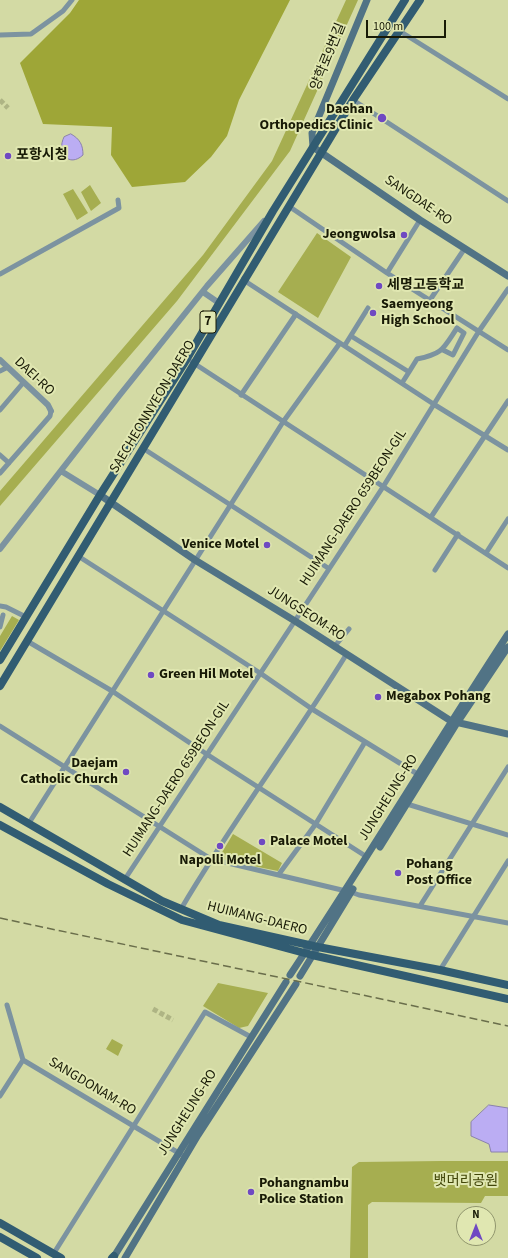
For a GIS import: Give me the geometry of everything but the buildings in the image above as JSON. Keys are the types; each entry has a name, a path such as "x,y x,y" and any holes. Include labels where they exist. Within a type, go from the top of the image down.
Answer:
{"main road":[{"name":"양학로9번길","path":"313,147 312,132 367,0"},
{"name":"SAECHEONNYEON-DAERO","path":"0,686 144,449 219,302 273,211 405,0"},
{"name":"SAECHEONNYEON-DAERO","path":"0,660 100,495 190,361 290,207 353,100 398,30 420,0"},
{"name":"SANGDAE-RO","path":"313,147 420,220 508,276"},
{"name":"JUNGSEOM-RO","path":"100,495 195,560 295,621 454,722 508,734"},
{"name":"JUNGHEUNG-RO","path":"290,975 308,951 407,804 454,722 508,634"},
{"name":"JUNGHEUNG-RO","path":"318,948 367,857 454,722 508,647"},
{"name":"HUIMANG-DAERO","path":"0,807 162,901 219,925 308,951 318,948 440,970 508,985"},
{"name":"HUIMANG-DAERO","path":"0,825 108,884 182,920 508,999"},
{"name":"JUNGHEUNG-RO","path":"300,976 308,951"},
{"name":"JUNGHEUNG-RO","path":"125,1258 182,1155 251,1037 286,982"},
{"name":"JUNGHEUNG-RO","path":"113,1257 296,984"},
{"path":"0,1223 61,1258"},
{"path":"0,1236 37,1258"}],"street":[{"path":"0,35 31,34 60,14 72,0"},
{"path":"398,30 508,99"},
{"path":"353,100 508,202"},
{"path":"0,274 119,208 118,200"},
{"path":"290,207 387,273 508,350"},
{"name":"SAECHEONNYEON-DAERO","path":"61,471 203,292 273,211"},
{"path":"387,273 420,220"},
{"path":"430,300 465,248"},
{"path":"244,278 248,283 435,405 508,450"},
{"name":"HUIMANG-DAERO 659BEON-GIL","path":"125,879 158,827 208,755 328,568 383,487 435,405 479,331 508,289"},
{"path":"203,292 219,302"},
{"path":"29,823 283,422 343,344 351,336 368,308"},
{"path":"241,395 296,314"},
{"path":"402,383 417,359 434,356 443,350 457,328 464,333 453,355 443,350"},
{"path":"351,336 409,372"},
{"path":"458,346 467,351"},
{"name":"DAEI-RO","path":"0,360 3,369 23,383 48,405 51,411"},
{"path":"190,361 458,534 508,568"},
{"path":"0,410 23,383"},
{"path":"431,517 508,401"},
{"path":"0,473 50,416 51,411"},
{"path":"144,449 328,568"},
{"path":"0,455 9,463"},
{"path":"0,549 61,471 100,495"},
{"path":"486,553 508,519"},
{"path":"435,570 458,534"},
{"path":"78,556 164,610 312,709 419,775"},
{"path":"0,606 26,617"},
{"path":"0,627 2,616 9,609"},
{"path":"334,647 349,629"},
{"path":"27,641 112,691 315,825 367,857"},
{"path":"181,909 211,859 312,709 346,654"},
{"path":"0,726 211,859 348,891 508,923"},
{"path":"279,874 315,825 365,742"},
{"path":"420,906 508,767"},
{"path":"407,804 508,834"},
{"path":"440,970 473,916 506,868 508,861"},
{"path":"0,1096 23,1060 7,1005"},
{"path":"54,1253 205,1012 251,1037"},
{"name":"SANGDONAM-RO","path":"23,1060 182,1155"}],"green space":[{"path":"79,0 290,0 239,100 227,136 211,157 185,182 132,187 111,155 112,127 43,124 20,63 70,13"},
{"path":"346,0 358,0 290,151 177,301 0,506 0,491 203,255 272,161"},
{"path":"90,185 101,203 91,211 81,192"},
{"path":"73,189 88,213 77,220 63,194"},
{"path":"317,233 351,257 318,318 278,292"},
{"path":"12,616 19,620 0,651 0,636"},
{"path":"233,834 282,863 278,871 218,859"},
{"path":"218,983 268,993 248,1026 239,1028 203,1006"},
{"path":"112,1039 123,1045 118,1056 106,1049"},
{"name":"뱃머리공원","path":"508,1161 508,1196 485,1196 481,1203 372,1202 368,1205 368,1258 350,1258 352,1167 359,1162"}],"shaded area":[{"path":"71,134 79,140 83,151 83,155 78,159 73,160 65,157 62,148 64,137"},
{"path":"489,1105 508,1108 508,1152 491,1152 489,1144 471,1136 471,1122"}],"tunnel":[{"path":"0,100 8,108"},
{"path":"153,1009 173,1020"}],"railway":[{"path":"0,918 508,1026"}],"place":[{"name":"Daehan Orthopedics Clinic","path":"382,118"},
{"name":"포항시청","path":"8,156"},
{"name":"Jeongwolsa","path":"404,235"},
{"name":"세명고등학교","path":"379,286"},
{"name":"Saemyeong High School","path":"373,313"},
{"name":"Venice Motel","path":"267,545"},
{"name":"Green Hil Motel","path":"151,675"},
{"name":"Megabox Pohang","path":"378,697"},
{"name":"Daejam Catholic Church","path":"126,772"},
{"name":"Palace Motel","path":"262,842"},
{"name":"Napolli Motel","path":"220,846"},
{"name":"Pohang Post Office","path":"398,873"},
{"name":"Pohangnambu Police Station","path":"251,1192"}]}
